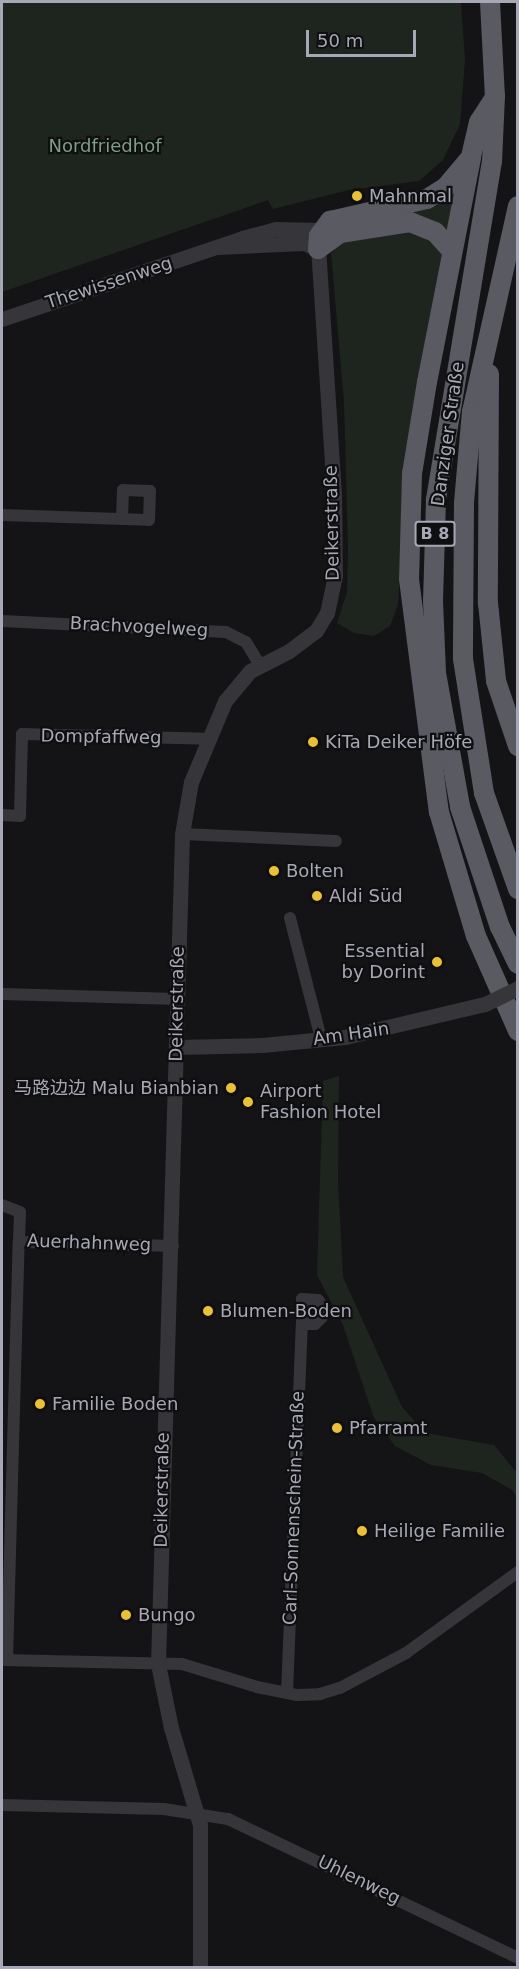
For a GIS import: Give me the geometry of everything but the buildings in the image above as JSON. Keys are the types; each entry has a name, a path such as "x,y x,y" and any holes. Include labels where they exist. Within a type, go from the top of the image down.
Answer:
{"highway":[{"name":"Danziger Straße","path":"490,2 495,96 492,161 436,500 432,601 436,674 460,807 500,927 518,964"},
{"path":"495,96 479,122 451,250 412,474 409,579 439,812 476,936 518,1031"},
{"path":"320,240 341,216 428,199 446,187 471,158"},
{"name":"Danziger Straße","path":"518,206 489,345 472,411 465,491 463,658 484,793 518,889"},
{"path":"320,240 340,232 410,222 435,232 451,250"},
{"path":"489,345 488,603 496,681 518,746"}],"street":[{"name":"Thewissenweg","path":"2,319 276,229 320,240"},
{"name":"Deikerstraße","path":"200,1968 201,1843 197,1812 171,1728 158,1664 167,1302 173,1246 182,834 191,782 207,739 233,689 260,665 289,651 319,627 334,582 334,494 320,240"},
{"path":"2,515 122,519"},
{"name":"Brachvogelweg","path":"2,621 226,632 246,642 260,665"},
{"name":"Dompfaffweg","path":"2,815 20,816 22,735 207,739"},
{"path":"182,834 336,841"},
{"path":"290,918 321,1039"},
{"name":"Am Hain","path":"177,1047 321,1039 400,1027 485,1004 518,988"},
{"path":"2,994 178,999"},
{"name":"Auerhahnweg","path":"2,1205 20,1212 19,1242 173,1246"},
{"path":"19,1242 7,1477 4,1660 182,1664 287,1693 308,1696 331,1691 388,1664 518,1572"},
{"name":"Carl-Sonnenschein-Straße","path":"287,1693 302,1324"},
{"name":"Uhlenweg","path":"2,1805 197,1812 242,1824 518,1958"}],"green space":[{"name":"Nordfriedhof","path":"2,2 461,2 465,60 460,124 443,160 419,181 349,190 273,209 268,200 2,292"},
{"path":"455,191 449,231 344,223"},
{"path":"412,230 444,251 408,448 398,604 390,626 374,636 354,633 337,623 347,592 348,548 344,402 331,253 344,239"},
{"path":"339,1076 338,1180 343,1277 402,1407 425,1433 494,1445 517,1473 517,1497 512,1490 482,1473 431,1465 395,1446 374,1418 343,1325 317,1275 323,1081"}],"place":[{"name":"Mahnmal","path":"357,196"},
{"name":"KiTa Deiker Höfe","path":"313,742"},
{"name":"Bolten","path":"274,871"},
{"name":"Aldi Süd","path":"317,896"},
{"name":"Essential by Dorint","path":"437,962"},
{"name":"马路边边 Malu Bianbian","path":"231,1088"},
{"name":"Airport Fashion Hotel","path":"248,1102"},
{"name":"Blumen-Boden","path":"208,1311"},
{"name":"Familie Boden","path":"40,1404"},
{"name":"Pfarramt","path":"337,1428"},
{"name":"Heilige Familie","path":"362,1531"},
{"name":"Bungo","path":"126,1615"}]}
